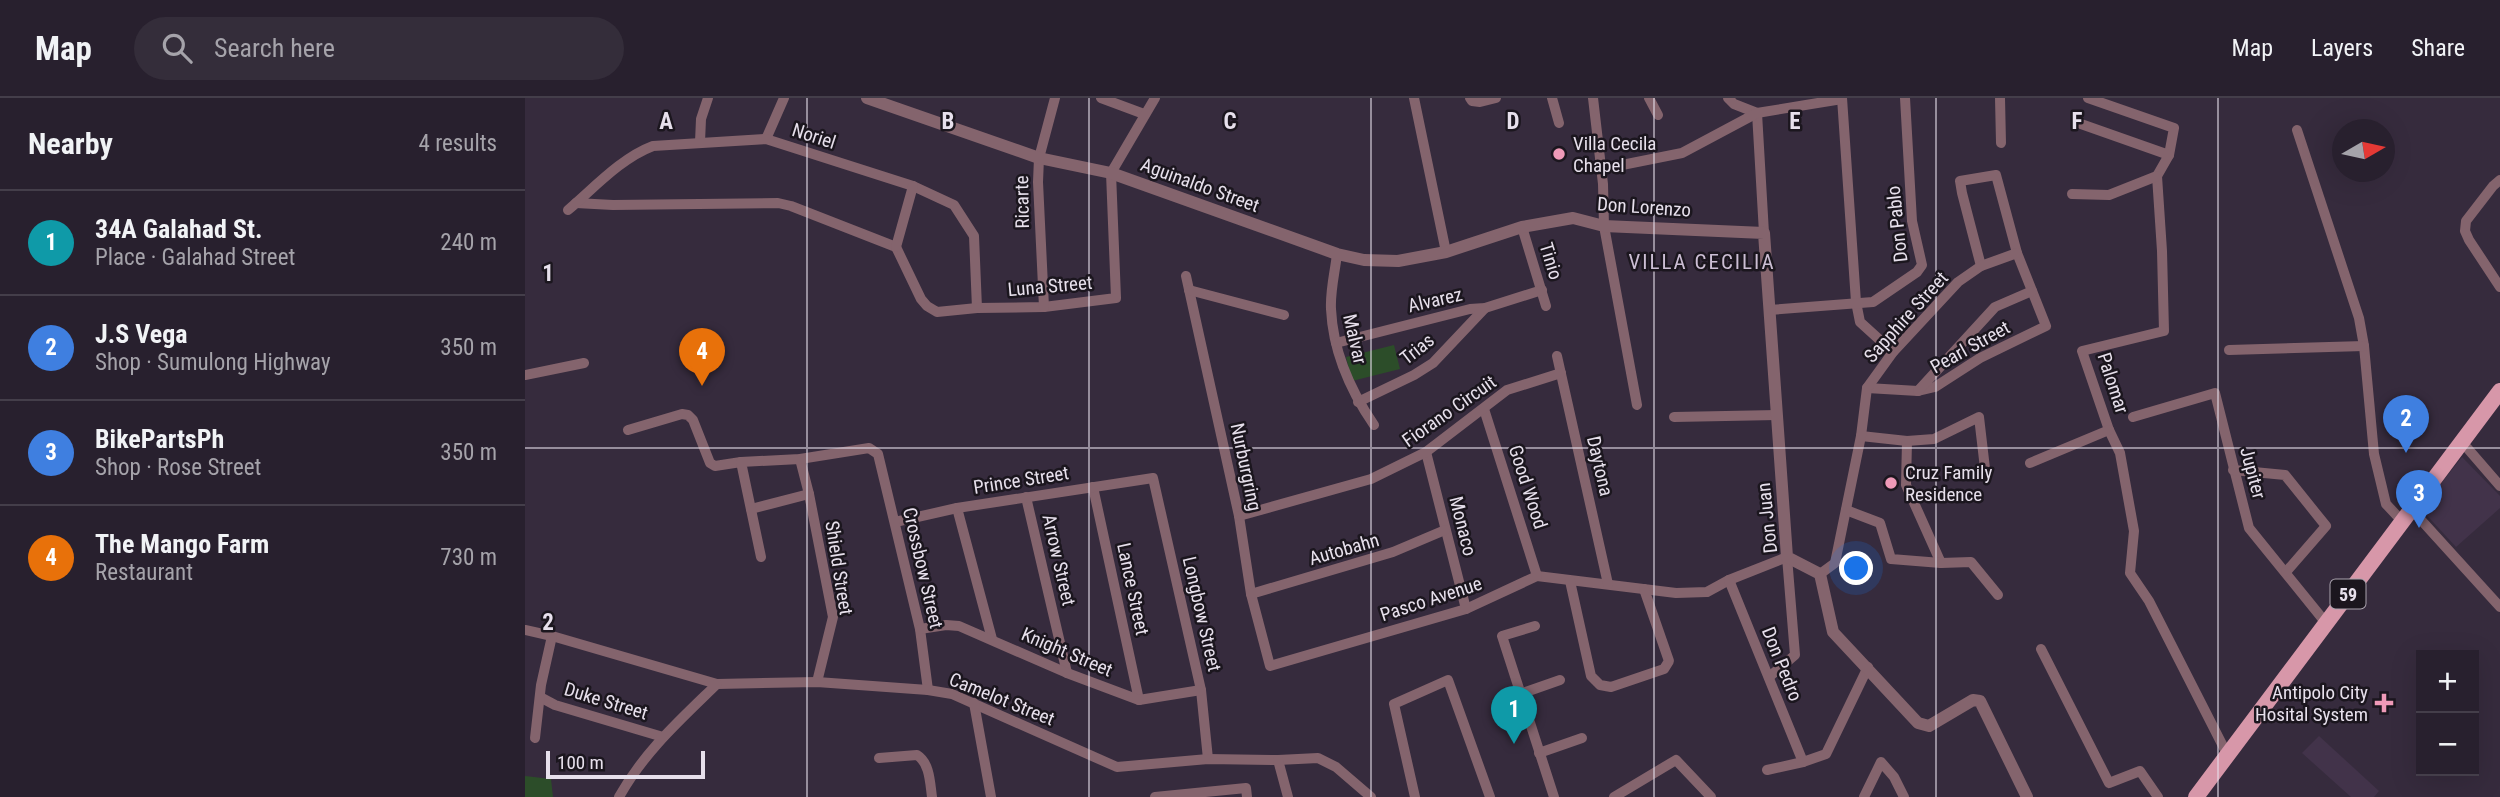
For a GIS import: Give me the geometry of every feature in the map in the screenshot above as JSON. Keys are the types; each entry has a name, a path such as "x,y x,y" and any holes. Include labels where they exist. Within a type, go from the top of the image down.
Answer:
{"main road":[{"name":"59","path":"2196,797 2500,391"}],"street":[{"path":"700,142 701,119 708,98"},
{"path":"766,139 783,98"},
{"name":"Aguinaldo Street","path":"867,98 1039,158 1111,173 1337,254 1364,260 1398,261 1446,252 1522,227"},
{"name":"Ricarte","path":"1044,307 1039,158 1055,98"},
{"path":"1101,98 1144,114"},
{"path":"1111,173 1155,98"},
{"path":"1414,98 1446,252"},
{"path":"1470,98 1480,102 1496,98"},
{"path":"1552,98 1559,122"},
{"path":"1593,98 1602,169 1604,226 1637,405"},
{"path":"1649,98 1658,115"},
{"path":"1728,98 1734,104 1757,113"},
{"name":"Don Pablo","path":"1769,310 1873,302 1917,272 1922,265 1912,220 1905,98"},
{"path":"2000,98 2001,143"},
{"path":"2072,194 2109,195 2157,176 2169,155 2174,128 2088,98"},
{"path":"1602,169 1682,153 1757,113 1789,103 1842,99 1856,302 1860,322 1893,352"},
{"name":"Don Juan","path":"1757,113 1787,557 1820,574"},
{"path":"2081,124 2169,155"},
{"path":"2297,130 2359,318 2374,454 2386,504 2407,515 2500,607"},
{"name":"Noriel","path":"897,247 778,203 572,207 609,174 653,146 766,139 913,186 954,205 974,236 977,308"},
{"name":"Luna Street","path":"897,247 927,306 937,312 977,308 1044,307 1116,298 1111,173"},
{"path":"1918,391 1995,307 2032,291 2017,253 1996,175 1960,181 1980,266"},
{"name":"Palomar","path":"2157,176 2164,331 2082,351 2109,430 2120,453 2134,531 2130,573 2149,601 2227,754"},
{"path":"2500,180 2466,221 2465,231 2500,287"},
{"path":"897,247 913,186"},
{"name":"Don Lorenzo","path":"1522,227 1573,218 1604,226 1764,233"},
{"name":"Tinio","path":"1522,227 1546,306"},
{"name":"Sapphire Street","path":"1820,574 1835,563 1861,436 1867,388 1893,352 1958,282 1980,266 2017,253"},
{"name":"Malvar","path":"1337,254 1330,308 1336,343 1345,374 1358,402 1374,425"},
{"name":"Nurburgring","path":"1186,276 1239,516 1251,594 1269,666"},
{"path":"1189,290 1284,315"},
{"name":"Alvarez","path":"1336,343 1471,309 1485,308 1542,290"},
{"name":"Pearl Street","path":"1867,388 1918,391 1935,387 1980,358 2046,326 2032,291"},
{"name":"Trias","path":"1358,402 1414,376 1433,363 1485,308"},
{"path":"2229,350 2364,346"},
{"name":"Daytona","path":"1557,356 1608,584"},
{"path":"525,376 585,363"},
{"name":"Fiorano Circuit","path":"1239,516 1371,479 1426,452 1507,390 1561,373"},
{"name":"Jupiter","path":"2133,417 2215,393 2249,528 2326,623"},
{"name":"Good Wood","path":"1484,409 1537,576"},
{"path":"628,430 682,414 688,415 693,420 710,463 715,466 800,459"},
{"path":"1674,417 1777,415"},
{"path":"1861,436 1906,441 1934,439 1979,417 1986,477"},
{"path":"2030,463 2109,430"},
{"path":"1906,441 1906,485 1941,563"},
{"path":"2462,442 2500,486"},
{"name":"Crossbow Street","path":"800,459 869,448 878,454 920,629 928,690"},
{"name":"Monaco","path":"1426,452 1466,609"},
{"name":"Shield Street","path":"800,459 833,617 817,682"},
{"path":"741,462 761,557"},
{"path":"2233,470 2285,475 2326,526 2286,572"},
{"name":"Prince Street","path":"895,522 957,508 1153,478"},
{"name":"Longbow Street","path":"1153,478 1202,690 1208,760"},
{"name":"Lance Street","path":"1093,487 1139,700"},
{"path":"751,509 809,494"},
{"name":"Arrow Street","path":"1026,497 1066,673"},
{"path":"957,508 992,639"},
{"path":"1846,510 1880,523 1891,559 1941,563 1971,562 1998,595"},
{"name":"Autobahn","path":"1251,594 1393,552 1445,530"},
{"path":"1537,576 1676,593 1707,592 1729,580 1787,557 1795,655 1769,677"},
{"path":"1820,574 1833,632 1918,723 1929,726 1973,700 1980,701 2027,797"},
{"name":"Pasco Avenue","path":"1269,666 1466,609 1537,576"},
{"name":"Don Pedro","path":"1729,580 1803,762"},
{"path":"1570,581 1591,677 1600,685 1611,687 1664,669 1669,661 1644,589"},
{"name":"Knight Street","path":"920,629 959,626 1066,673 1139,700 1202,690"},
{"path":"1535,626 1502,636 1554,797"},
{"name":"Camelot Street","path":"525,630 717,684 817,682 952,694 1117,767 1208,760 1278,761 1318,758 1336,767 1371,797"},
{"path":"535,738 552,636"},
{"path":"2041,649 2109,783 2140,771 2158,797"},
{"path":"1767,770 1826,754 1868,667"},
{"path":"1520,694 1560,680"},
{"path":"1415,797 1394,704 1448,681 1490,797"},
{"path":"619,797 634,770 717,684"},
{"name":"Duke Street","path":"540,697 555,705 663,737"},
{"path":"974,703 991,797"},
{"path":"1539,753 1581,738"},
{"path":"879,758 917,755 922,758 926,764 932,797"},
{"path":"1615,797 1626,794 1676,760 1710,797"},
{"path":"1278,761 1288,797"},
{"path":"1864,797 1881,762 1894,777 1904,797"},
{"path":"1155,797 1247,792"}],"shaded area":[{"path":"2462,457 2500,496 2500,508 2456,547 2421,509"},
{"path":"2319,736 2379,791 2374,797 2351,797 2302,753"}],"green space":[{"path":"1394,345 1400,369 1352,381 1346,357"},
{"path":"525,776 551,779 553,797 525,797"}],"place":[{"name":"Villa Cecila Chapel","path":"1559,154"},
{"name":"The Mango Farm","path":"702,386"},
{"name":"J.S Vega","path":"2406,453"},
{"name":"Cruz Family Residence","path":"1891,483"},
{"name":"BikePartsPh","path":"2419,528"},
{"name":"Antipolo City Hosital System","path":"2384,703"},
{"name":"34A Galahad St.","path":"1514,744"}],"district":[{"name":"VILLA CECILIA","path":"1702,262"}]}
